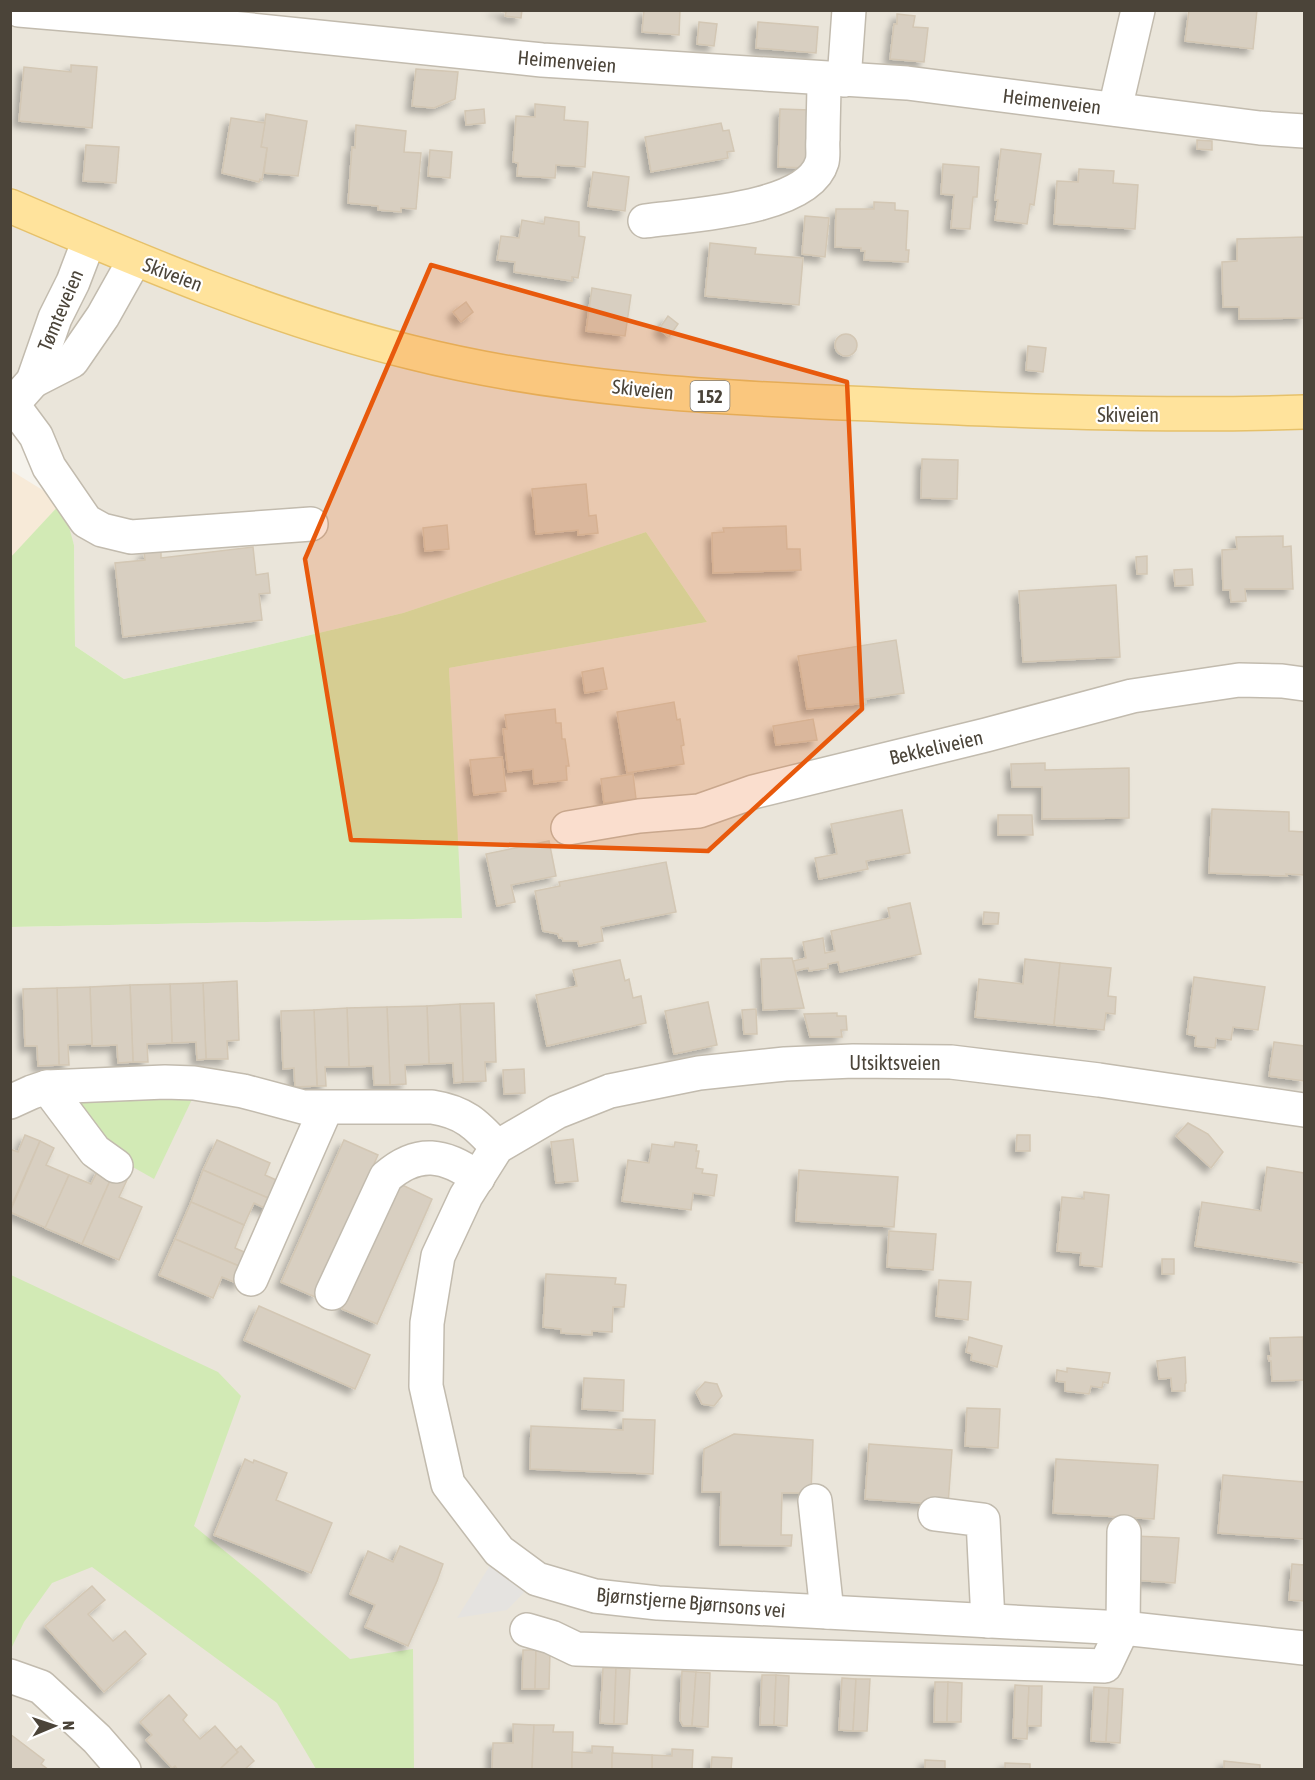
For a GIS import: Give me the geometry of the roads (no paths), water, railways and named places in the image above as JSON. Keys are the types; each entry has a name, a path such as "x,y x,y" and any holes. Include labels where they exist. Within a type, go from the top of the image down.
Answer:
{"main road":[{"name":"Skiveien","path":"10,206 135,259 307,324 414,353 483,367 610,386 793,402 1071,413 1305,412"}],"street":[{"name":"Heimenveien","path":"20,10 242,29 542,60 907,83 1305,132"},
{"path":"645,220 754,205 782,197 808,184 822,161 834,80 849,10"},
{"name":"Heimenveien","path":"1115,109 1138,10"},
{"name":"Tømteveien","path":"19,398 73,282 89,240"},
{"name":"Tømteveien","path":"19,398 72,361 103,316 135,259"},
{"path":"19,398 49,466 86,521 102,531 131,537 311,524"},
{"name":"Bekkeliveien","path":"568,828 639,816 699,811 753,792 986,735 1132,696 1239,680 1305,684"},
{"name":"Utsiktsveien","path":"497,1147 557,1112 610,1091 699,1073 853,1060 951,1062 1305,1110"},
{"path":"10,1102 47,1087 194,1083 243,1091 303,1107 432,1107 450,1110 462,1114 477,1125 497,1147"},
{"path":"47,1087 95,1151 116,1166"},
{"path":"251,1280 326,1108"},
{"name":"Bjørnstjerne Bjørnsons vei","path":"497,1147 466,1196 438,1256 427,1323 426,1386 448,1484 499,1551 537,1579 595,1596 658,1603 1123,1628 1305,1648"},
{"path":"332,1293 386,1177 412,1160 431,1157 462,1166 478,1178"},
{"path":"815,1501 827,1612"},
{"path":"935,1514 983,1520 988,1621"},
{"path":"527,1630 576,1648 1105,1666 1123,1628 1124,1532"},
{"path":"10,1676 42,1687 97,1739 124,1770"}]}
